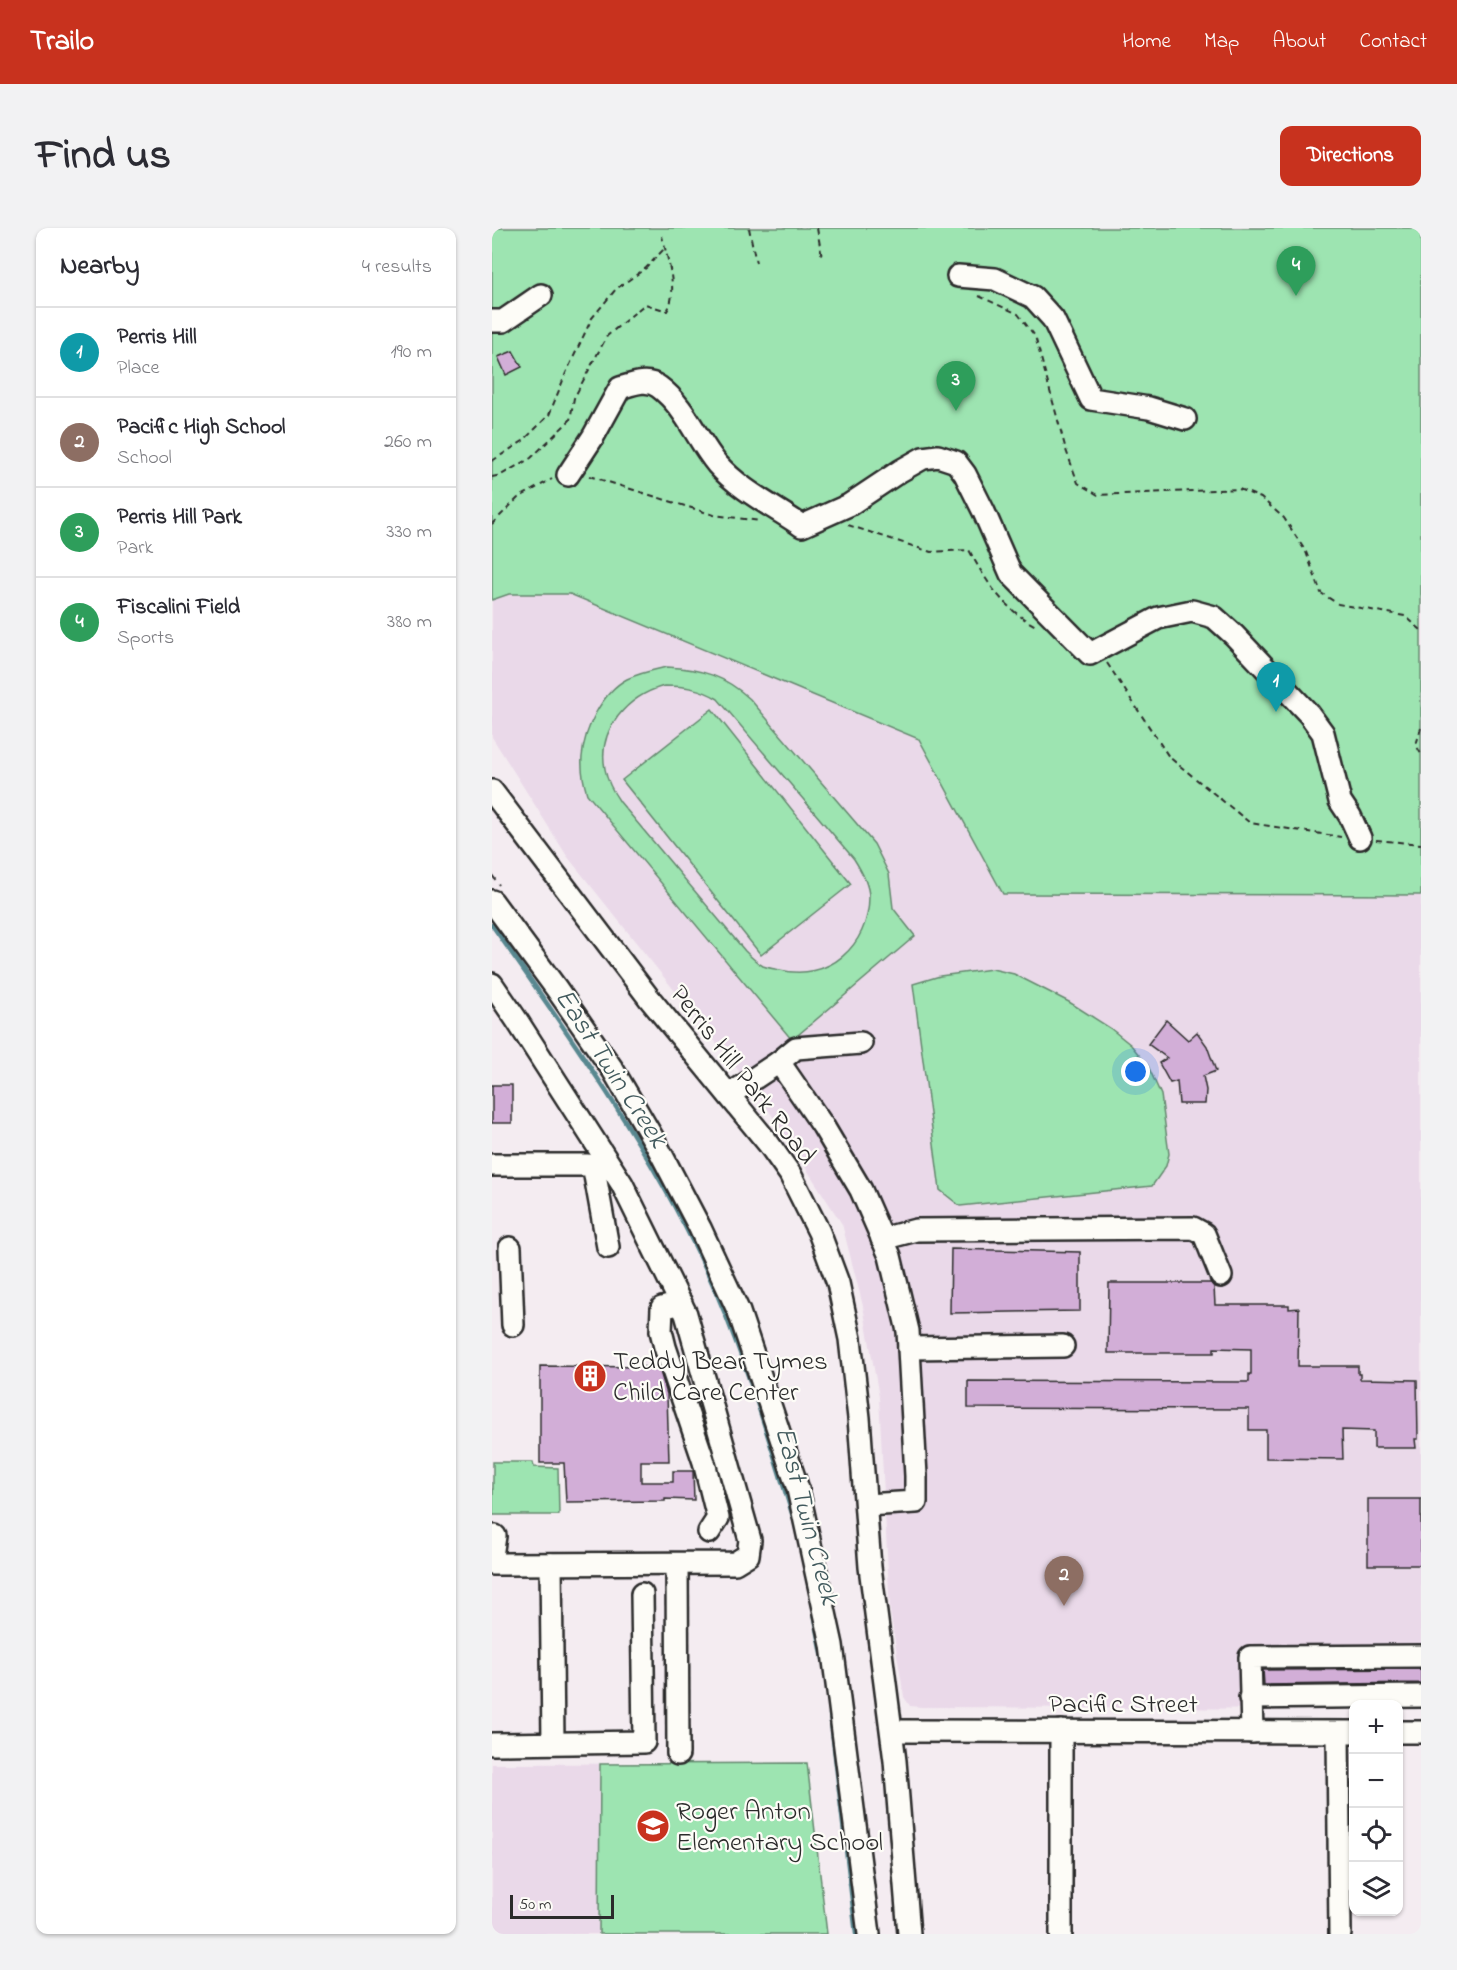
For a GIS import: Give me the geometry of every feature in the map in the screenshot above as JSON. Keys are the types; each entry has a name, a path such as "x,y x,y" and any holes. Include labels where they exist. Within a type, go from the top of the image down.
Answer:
{"street":[{"path":"958,276 995,279 1034,297 1053,319 1091,399 1149,408 1185,419"},
{"path":"492,321 503,321 540,295"},
{"path":"568,475 593,437 620,388 638,381 658,385 675,401 717,464 748,492 802,526 849,505 923,458 938,456 956,462 965,474 984,512 1011,574 1090,654 1158,618 1192,611 1214,617 1234,635 1309,714 1323,733 1340,801 1360,838"},
{"name":"Perris Hill Park Road","path":"492,791 648,998 768,1143 790,1174 819,1232 838,1283 850,1339 872,1578 892,1731 909,1934"},
{"path":"495,893 619,1081 655,1142 700,1228 739,1312 798,1489 832,1646 869,1934"},
{"path":"492,984 622,1184 681,1303 725,1446 750,1540 748,1555 735,1563 492,1564"},
{"path":"729,1095 796,1048 861,1043"},
{"path":"779,1062 823,1126 861,1190 890,1256 908,1331 916,1502 866,1505"},
{"path":"492,1165 588,1165 594,1170 608,1247"},
{"path":"882,1239 916,1230 1193,1228 1204,1234 1221,1276"},
{"path":"510,1248 513,1325"},
{"path":"681,1303 662,1308 661,1331 704,1462 718,1518 709,1532"},
{"path":"909,1348 1063,1346"},
{"path":"704,1462 725,1446"},
{"path":"551,1564 553,1743"},
{"path":"677,1564 678,1754"},
{"path":"492,1744 644,1742 642,1594"},
{"path":"1252,1732 1250,1657 1421,1656"},
{"path":"1250,1698 1421,1696"},
{"name":"Pacific Street","path":"892,1731 1346,1732"},
{"path":"1061,1731 1061,1934"},
{"path":"1340,1934 1346,1732"},
{"path":"1403,1732 1421,1732"}],"path":[{"path":"749,228 756,263"},
{"path":"817,228 822,258"},
{"path":"492,477 501,475 531,458 570,420 574,398 607,336 645,304 667,311 671,304 671,280 662,236"},
{"path":"492,461 523,441 549,416 592,318 616,289 646,268 665,248"},
{"path":"958,276 965,295 978,296 1018,314 1035,336 1066,450 1078,483 1098,495 1239,489 1261,498 1284,518 1305,552 1321,593 1338,604 1406,616 1421,630"},
{"path":"492,524 518,498 559,475 587,475 714,515 750,518 767,523"},
{"path":"839,521 931,552 969,550 987,583 1019,618 1039,628"},
{"path":"1090,654 1107,662 1169,757 1250,823 1421,844"},
{"path":"1421,728 1416,745 1421,754"},
{"path":"492,875 495,893"}],"shaded area":[{"path":"509,594 570,594 919,739 1003,894 1421,895 1421,1709 1403,1709 1403,1700 1349,1700 1349,1709 910,1706 904,1697 890,1611 879,1397 863,1306 842,1224 762,1100 567,856 492,737 492,600"},
{"name":"Roger Anton Elementary School","path":"807,1763 827,1934 492,1934 492,1764"}],"green space":[{"path":"492,228 1421,228 1421,895 1003,894 919,739 570,594 509,594 492,600"},
{"path":"667,667 712,675 741,691 750,699 874,844 889,874 893,908 915,936 792,1040 587,794 582,766 583,746 602,702 627,679","holes":["664,686 698,690 718,699 854,859 869,892 867,915 862,931 853,945 829,965 814,971 798,972 763,966 756,961 745,951 620,802 606,773 604,754 606,741 618,716 627,706 638,698"]},
{"path":"712,709 851,884 761,955 622,780"},
{"path":"992,969 1014,974 1069,1002 1110,1028 1131,1045 1148,1066 1161,1095 1169,1154 1166,1166 1152,1186 960,1206 940,1190 913,984 940,976"},
{"path":"493,1462 533,1462 534,1467 558,1468 559,1515 493,1515"},
{"name":"Roger Anton Elementary School","path":"807,1763 827,1934 599,1934 600,1764"}],"building":[{"path":"513,351 522,367 506,375 498,357"},
{"path":"1166,1020 1188,1040 1197,1032 1207,1046 1216,1071 1203,1076 1206,1090 1205,1104 1179,1104 1177,1081 1170,1083 1159,1063 1167,1058 1148,1044"},
{"path":"492,1085 512,1085 512,1123 492,1123"},
{"path":"951,1249 1080,1252 1080,1311 950,1313"},
{"path":"1109,1283 1211,1283 1214,1287 1215,1305 1289,1305 1289,1309 1299,1308 1298,1366 1358,1366 1360,1379 1417,1380 1418,1439 1415,1439 1416,1448 1374,1448 1374,1431 1342,1430 1343,1459 1266,1458 1266,1430 1249,1430 1249,1409 968,1408 968,1381 1249,1382 1251,1349 1214,1348 1214,1353 1108,1353"},
{"path":"648,1365 658,1365 667,1394 669,1461 641,1461 641,1482 673,1482 673,1471 693,1471 694,1500 566,1502 564,1463 540,1463 540,1366 648,1367"},
{"path":"1368,1499 1421,1499 1421,1565 1368,1565"},
{"path":"1421,1669 1421,1683 1264,1685 1263,1670"}],"waterway":[{"name":"East Twin Creek","path":"492,925 606,1091 682,1221 719,1298 731,1330 754,1393 795,1523"},
{"name":"East Twin Creek","path":"814,1613 824,1664"},
{"name":"East Twin Creek","path":"830,1714 856,1934"}],"place":[{"name":"Fiscalini Field","path":"1296,296"},
{"name":"Perris Hill Park","path":"956,411"},
{"name":"Perris Hill","path":"1276,712"},
{"name":"Teddy Bear Tymes Child Care Center","path":"590,1376"},
{"name":"Pacific High School","path":"1064,1606"},
{"name":"Roger Anton Elementary School","path":"653,1826"}]}
